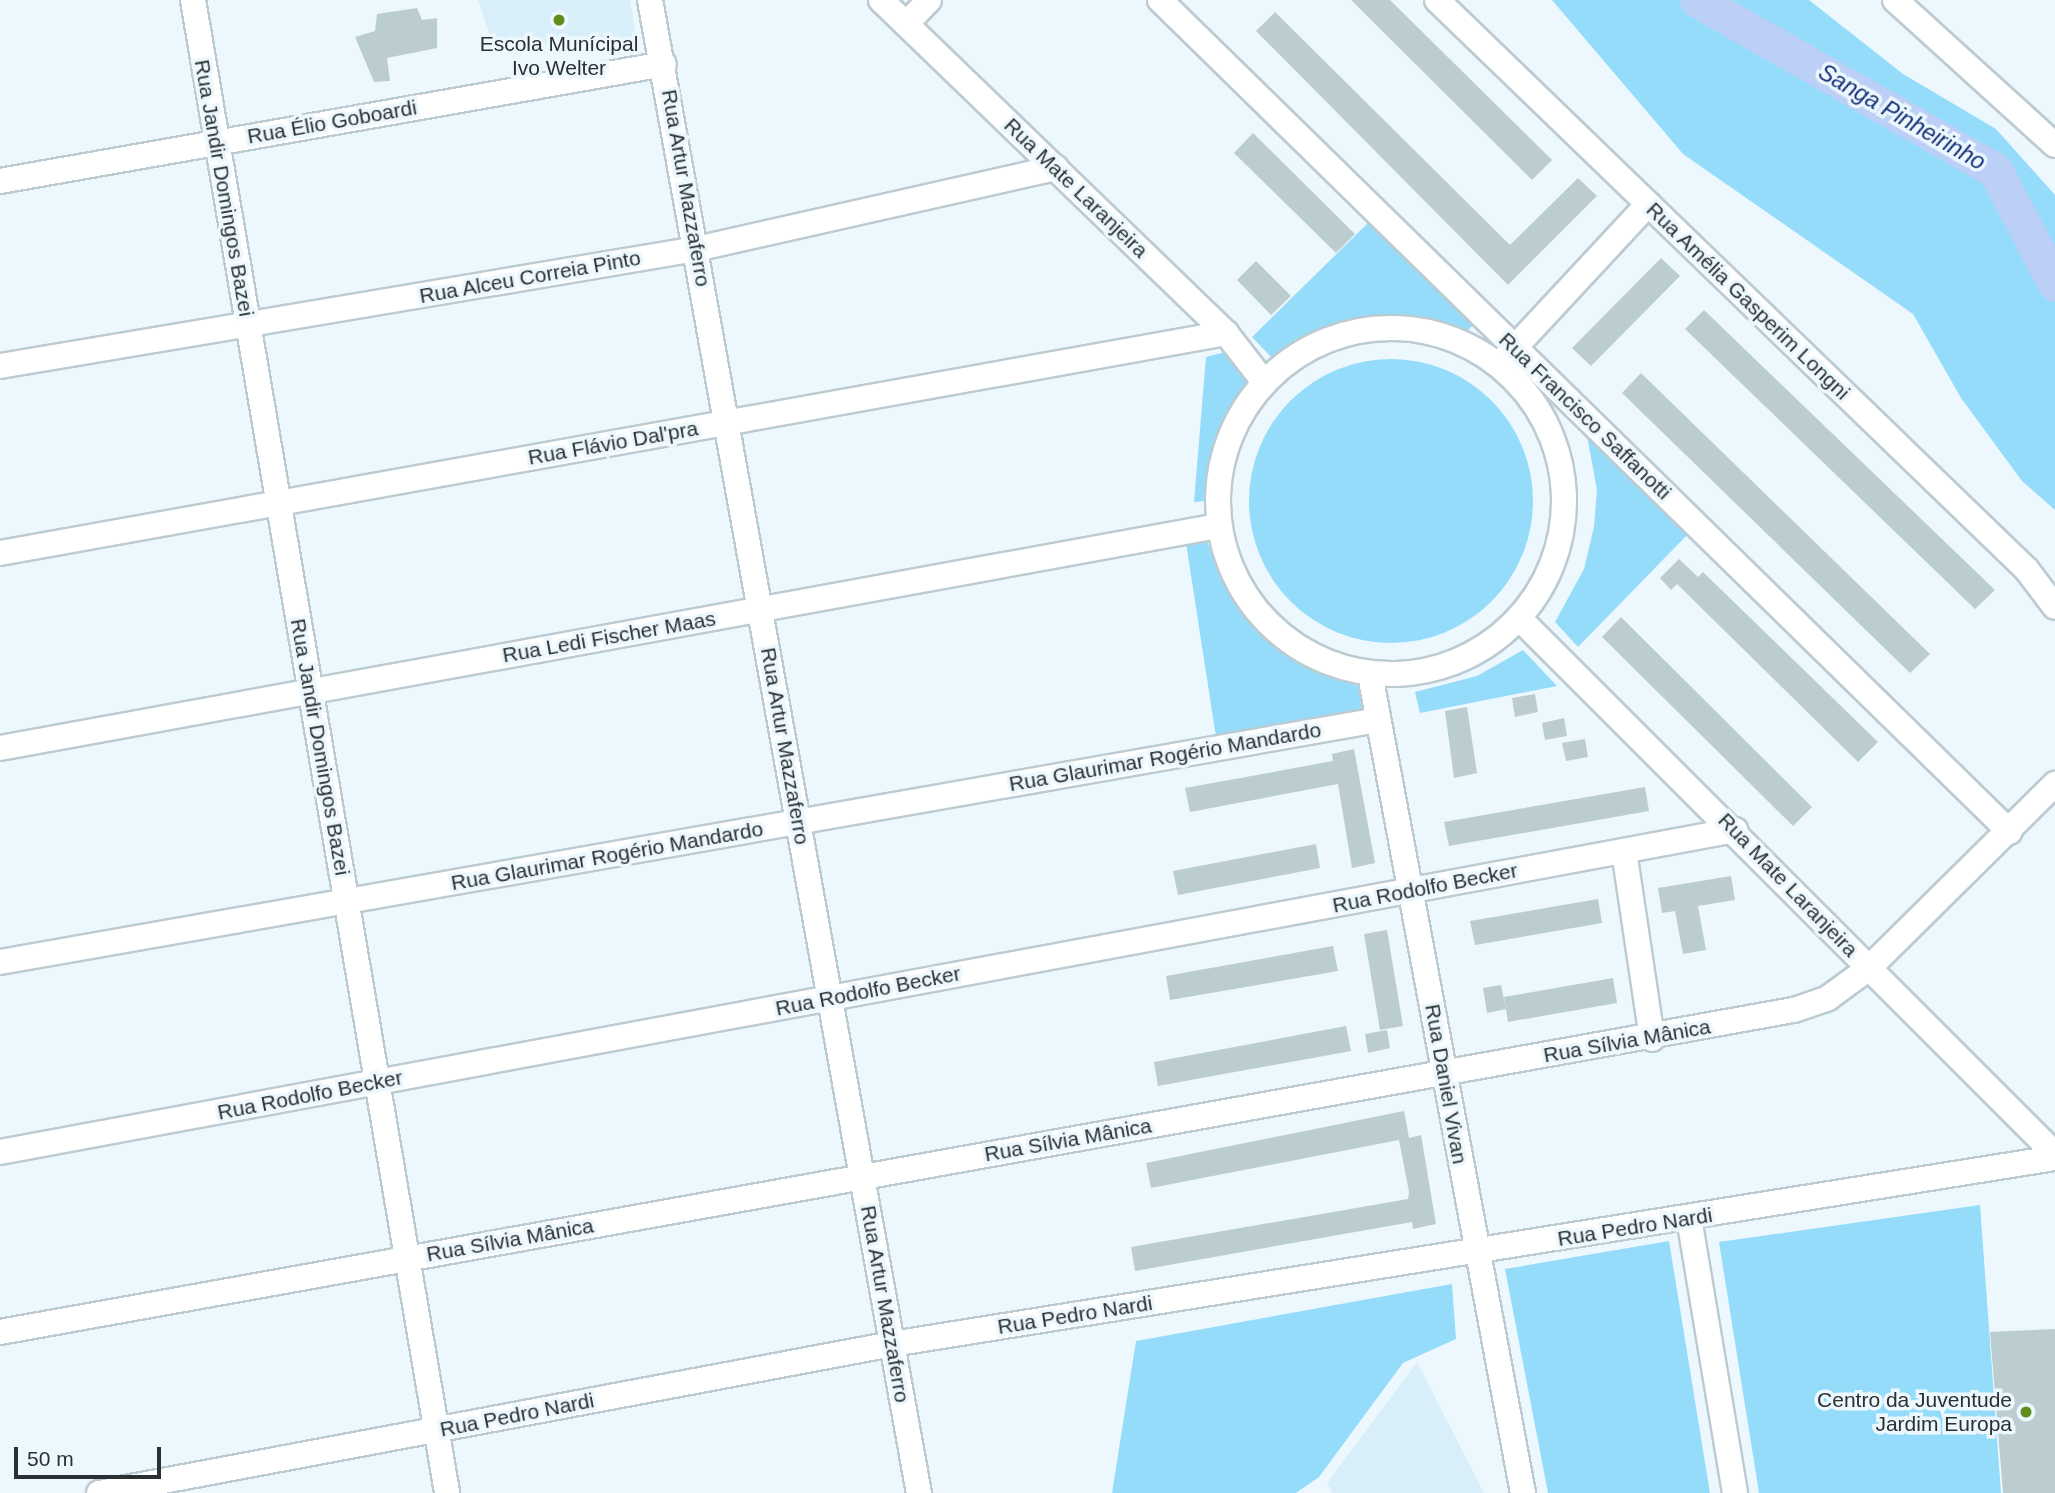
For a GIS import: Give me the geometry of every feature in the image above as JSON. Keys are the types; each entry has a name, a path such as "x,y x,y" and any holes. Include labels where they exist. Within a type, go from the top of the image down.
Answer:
{"street":[{"name":"Rua Jandir Domingos Bazei","path":"193,0 215,142 280,503 447,1493"},
{"name":"Rua Artur Mazzaferro","path":"650,0 730,422 919,1493"},
{"name":"Rua Mate Laranjeira","path":"881,0 1226,333 1264,382"},
{"path":"906,24 929,0"},
{"name":"Rua Francisco Saffanotti","path":"1160,0 1507,356 2010,832"},
{"name":"Rua Amélia Gasperim Longni","path":"1437,0 2027,570 2055,607"},
{"path":"1895,0 2055,145"},
{"name":"Rua Élio Goboardi","path":"0,181 664,64"},
{"name":"Rua Alceu Correia Pinto","path":"0,366 696,249 1056,168"},
{"path":"1507,356 1648,204"},
{"path":"1405,328 1507,356 1550,429 1563,481 1558,548 1519,618 1476,653 1425,672 1370,674 1315,659 1268,626 1235,580 1218,526 1218,474 1234,425 1264,382 1305,350 1353,331 1405,328"},
{"name":"Rua Flávio Dal'pra","path":"0,553 1226,333"},
{"name":"Rua Ledi Fischer Maas","path":"0,748 1218,526"},
{"name":"Rua Mate Laranjeira","path":"1519,618 1735,830 2055,1156"},
{"name":"Rua Daniel Vivan","path":"1370,674 1523,1493"},
{"name":"Rua Glaurimar Rogério Mandardo","path":"0,962 1378,720"},
{"name":"Rua Sílvia Mânica","path":"0,1332 1445,1072 1652,1039 1794,1010 1828,998 1869,968 2010,832 2055,784"},
{"name":"Rua Rodolfo Becker","path":"0,1152 1735,830"},
{"path":"1623,851 1652,1039"},
{"name":"Rua Pedro Nardi","path":"99,1493 892,1344 1689,1218 2055,1156"},
{"path":"1689,1218 1735,1493"}],"shaded area":[{"name":"Escola Munícipal Ivo Welter","path":"478,0 630,0 636,37 514,54 493,44"},
{"path":"1552,0 1809,0 1903,74 1996,129 2055,195 2055,510 2022,481 1961,398 1913,314 1683,154"},
{"path":"1370,221 1474,324 1467,331 1405,316 1349,320 1272,358 1252,337"},
{"path":"1225,352 1250,379 1227,412 1207,501 1194,502 1206,357"},
{"path":"1391,359 1419,362 1445,370 1470,383 1491,401 1509,422 1522,447 1530,473 1533,501 1530,529 1522,555 1509,580 1491,601 1470,619 1445,632 1419,640 1391,643 1363,640 1337,632 1312,619 1291,601 1273,580 1260,555 1252,529 1249,501 1252,473 1260,447 1273,422 1291,401 1312,383 1337,370 1363,362"},
{"path":"1586,430 1691,531 1578,647 1555,622 1584,569 1594,527 1597,490"},
{"path":"1207,541 1230,597 1251,624 1299,664 1358,686 1362,710 1216,737 1186,543"},
{"path":"1523,650 1557,686 1420,713 1415,692 1477,676"},
{"path":"1980,1205 2001,1493 1759,1493 1719,1242"},
{"path":"1669,1241 1710,1493 1548,1493 1505,1269"},
{"path":"1452,1284 1456,1339 1403,1363 1319,1477 1296,1493 1112,1493 1136,1341"},
{"path":"1417,1362 1484,1493 1332,1493 1327,1483"}],"building":[{"path":"1351,0 1390,0 1552,160 1532,180"},
{"path":"417,8 422,20 437,18 437,48 387,58 390,81 374,82 355,37 375,31 377,14"},
{"path":"1275,12 1510,245 1578,178 1597,196 1508,285 1256,31"},
{"path":"1253,133 1355,234 1336,253 1234,153"},
{"path":"1661,258 1680,276 1591,366 1572,348"},
{"path":"1256,261 1291,296 1271,315 1237,280"},
{"path":"1704,310 1995,590 1975,609 1685,329"},
{"path":"1641,373 1930,654 1910,673 1622,393"},
{"path":"1679,559 1698,577 1703,572 1878,742 1858,762 1677,584 1671,590 1660,578"},
{"path":"1621,617 1812,807 1793,826 1602,637"},
{"path":"1535,694 1538,712 1515,717 1512,698"},
{"path":"1467,707 1477,773 1454,778 1445,711"},
{"path":"1564,718 1567,736 1545,740 1542,723"},
{"path":"1585,739 1588,757 1566,761 1562,743"},
{"path":"1354,749 1375,863 1352,868 1338,784 1190,812 1185,788 1333,761 1332,754"},
{"path":"1645,787 1649,811 1449,846 1444,822"},
{"path":"1316,844 1320,868 1178,895 1173,871"},
{"path":"1731,876 1735,900 1698,906 1706,950 1683,954 1675,911 1662,913 1658,888"},
{"path":"1598,899 1602,923 1475,945 1470,921"},
{"path":"1387,930 1403,1026 1380,1030 1364,934"},
{"path":"1333,946 1338,971 1170,1000 1166,976"},
{"path":"1613,978 1617,1003 1508,1022 1504,997"},
{"path":"1501,985 1506,1009 1487,1013 1483,988"},
{"path":"1346,1026 1351,1051 1158,1086 1154,1062"},
{"path":"1387,1030 1390,1048 1368,1053 1365,1034"},
{"path":"1404,1111 1409,1138 1421,1135 1436,1224 1413,1229 1412,1222 1135,1271 1131,1247 1408,1199 1409,1192 1399,1140 1151,1188 1146,1163"},
{"name":"Centro da Juventude Jardim Europa","path":"2055,1329 2055,1493 2003,1493 1990,1332"}],"waterway":[{"name":"Sanga Pinheirinho","path":"1697,0 1995,170 2055,284"}],"place":[{"name":"Escola Munícipal Ivo Welter","path":"559,20"},
{"name":"Centro da Juventude Jardim Europa","path":"2026,1412"}]}
